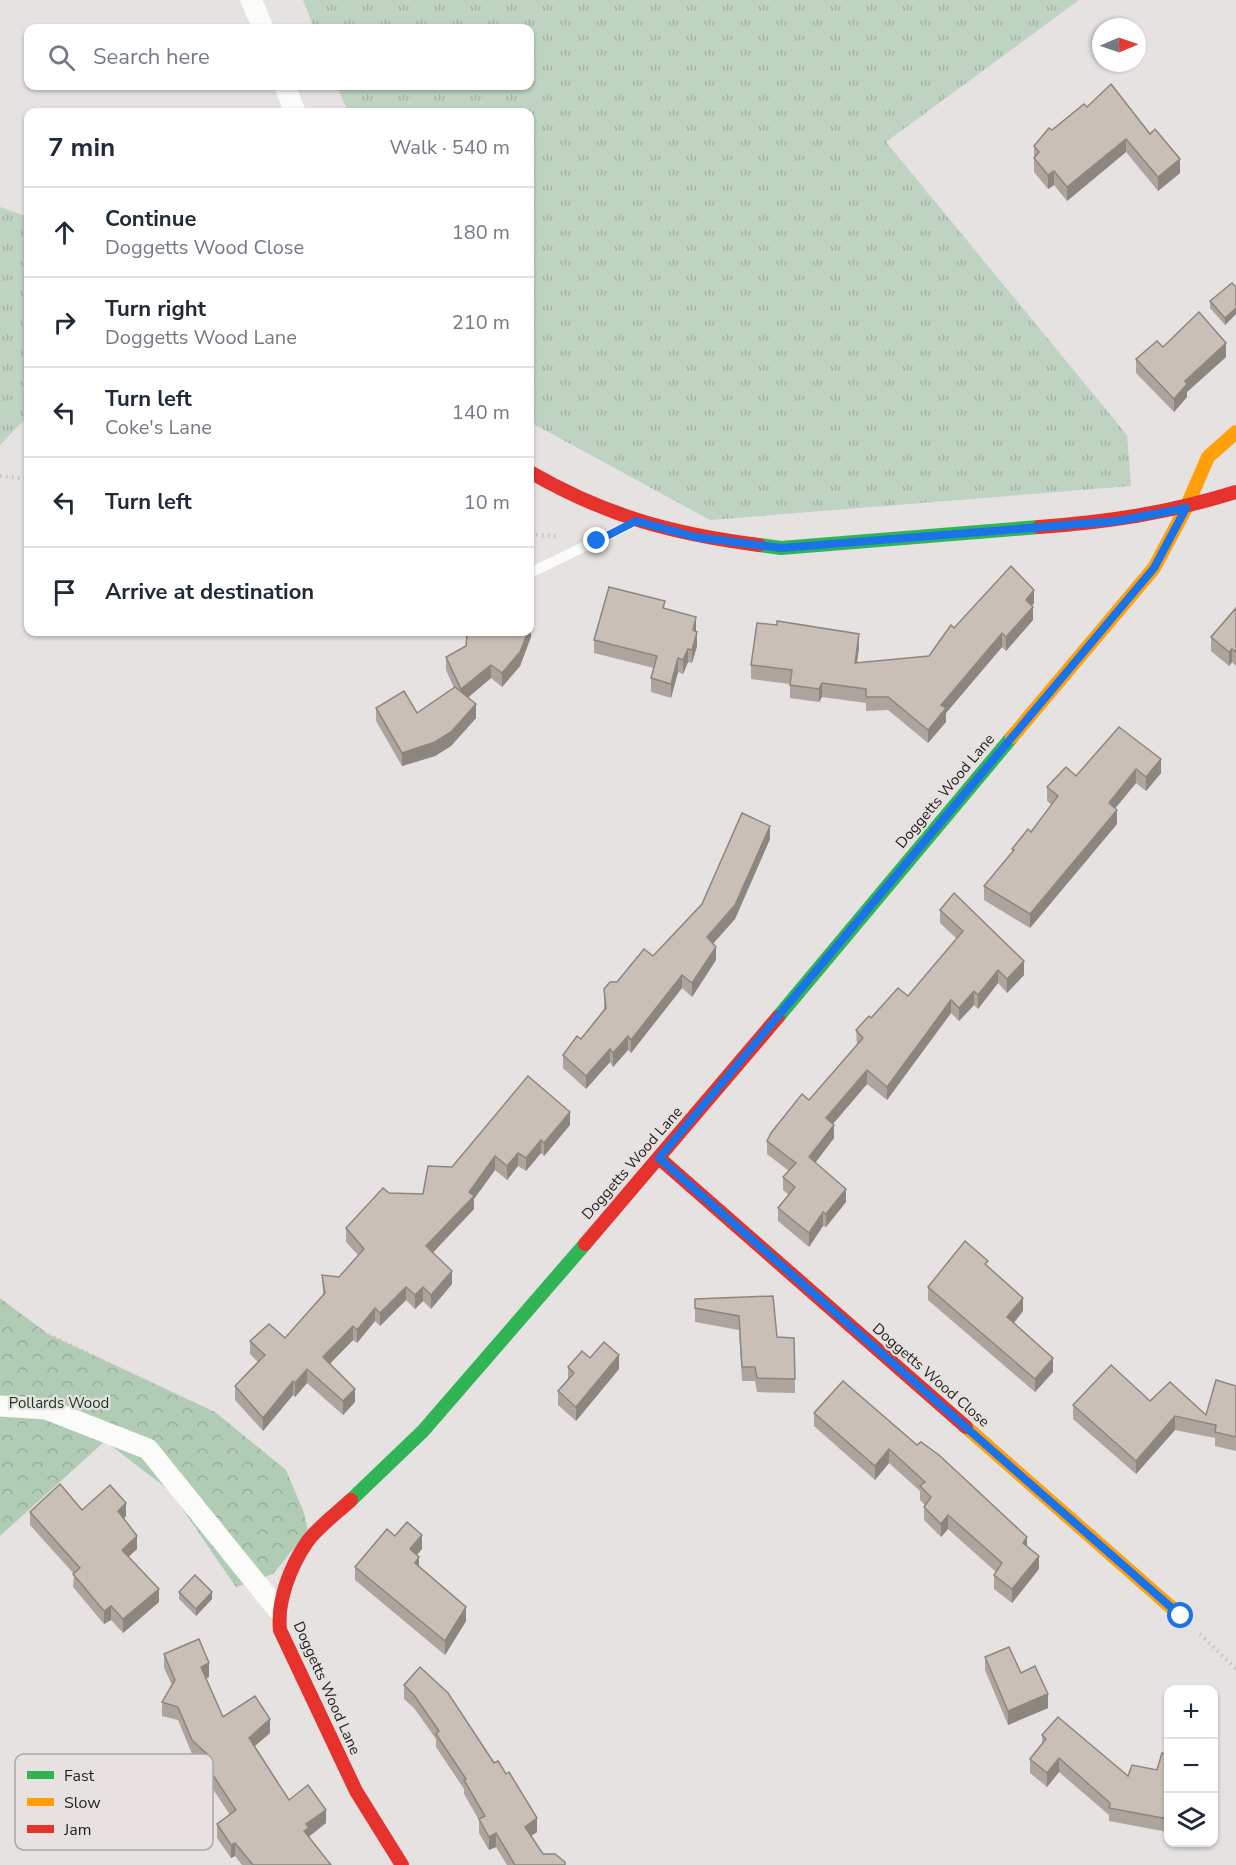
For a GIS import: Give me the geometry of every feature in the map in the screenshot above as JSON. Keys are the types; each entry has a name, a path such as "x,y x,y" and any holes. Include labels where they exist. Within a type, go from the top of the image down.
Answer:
{"street":[{"path":"251,0 261,24"},
{"path":"287,90 294,108"},
{"name":"Doggetts Wood Lane","path":"402,1865 356,1791 280,1630 278,1610 284,1590 307,1542 423,1431 659,1158 1154,568 1186,508 1208,457 1236,432"},
{"path":"534,474 556,487 636,521 696,537 781,548 1117,521 1186,508 1236,492"},
{"name":"Doggetts Wood Close","path":"659,1158 1181,1616"},
{"path":"0,1406 46,1409 148,1449 278,1610"}],"lane":[{"path":"534,571 636,521"}],"path":[{"path":"0,476 24,479"},
{"path":"0,1311 198,1407 307,1542"},
{"path":"1181,1616 1236,1669"}],"green space":[{"path":"303,0 1079,0 886,142 1127,435 1131,486 710,520 534,424 534,108 346,108 339,90 534,90 534,24 312,24"},
{"path":"0,207 24,216 24,420 0,445"},
{"name":"Pollards Wood","path":"0,1298 48,1334 215,1412 286,1470 304,1513 308,1531 273,1574 236,1587 170,1491 105,1441 0,1536"}],"building":[{"path":"1111,84 1150,134 1155,129 1180,159 1158,177 1126,139 1067,187 1054,171 1048,175 1034,158 1039,152 1034,146 1049,128 1052,130 1084,104 1087,107"},
{"path":"1232,283 1236,287 1236,308 1225,318 1210,301"},
{"path":"1199,312 1226,343 1185,381 1187,384 1174,399 1136,359 1157,341 1163,347"},
{"path":"1011,566 1034,590 1026,600 1033,607 1006,637 1002,633 941,705 946,708 928,730 888,697 866,697 866,689 822,683 819,689 790,685 792,670 751,665 757,623 777,625 777,621 859,634 855,663 929,656 951,625 954,628"},
{"path":"609,587 665,601 663,608 696,617 693,630 697,632 692,650 688,649 683,660 678,658 671,684 651,678 657,656 594,640"},
{"path":"1236,608 1236,652 1232,649 1229,652 1211,637"},
{"path":"467,636 526,636 520,652 502,673 491,665 461,689 446,657 466,646"},
{"path":"455,687 476,704 451,732 435,742 402,753 376,708 404,691 417,713"},
{"path":"1119,727 1161,759 1146,777 1136,769 1109,803 1117,810 1030,914 984,886 1028,829 1031,832 1058,796 1047,787 1066,767 1076,776"},
{"path":"742,813 770,826 735,905 707,937 716,947 692,983 682,975 631,1040 628,1036 613,1053 610,1049 586,1076 563,1055 577,1036 581,1039 606,1008 604,989 610,982 617,982 644,949 653,956 702,904"},
{"path":"954,893 1024,961 1007,979 998,970 978,995 974,991 959,1008 951,1000 887,1087 867,1070 826,1118 834,1125 809,1157 846,1189 826,1214 823,1212 809,1233 778,1208 795,1187 783,1177 796,1163 767,1141 802,1094 809,1100 863,1038 856,1030 869,1016 871,1018 898,988 908,996 963,931 940,910"},
{"path":"528,1076 570,1112 544,1143 541,1140 526,1158 518,1153 507,1166 495,1156 469,1192 474,1196 426,1246 452,1271 431,1295 423,1287 415,1295 406,1287 380,1313 375,1308 357,1330 353,1326 323,1357 355,1389 343,1401 307,1369 295,1383 293,1381 263,1418 235,1386 265,1355 250,1341 269,1324 285,1338 325,1293 322,1275 339,1277 364,1249 346,1228 383,1188 389,1193 423,1194 428,1166 452,1167"},
{"path":"965,1241 988,1261 985,1264 1023,1298 1007,1317 1053,1358 1035,1379 928,1287"},
{"path":"773,1296 777,1337 794,1338 795,1379 757,1378 755,1367 742,1367 739,1316 695,1308 695,1299"},
{"path":"604,1342 619,1355 576,1407 558,1391 574,1373 568,1367 582,1351 590,1358"},
{"path":"1111,1365 1150,1401 1170,1382 1206,1415 1216,1380 1236,1386 1236,1437 1215,1432 1216,1425 1175,1416 1136,1461 1073,1405"},
{"path":"843,1381 917,1445 921,1442 939,1455 1027,1537 1023,1543 1039,1556 1012,1589 994,1575 1002,1563 948,1515 941,1524 924,1507 931,1497 920,1486 925,1482 889,1449 875,1466 814,1413"},
{"path":"60,1484 82,1510 110,1485 126,1503 118,1511 137,1536 122,1550 159,1589 123,1619 111,1606 104,1611 73,1574 80,1568 30,1512"},
{"path":"407,1522 422,1535 410,1549 419,1557 415,1563 466,1607 445,1641 355,1567 387,1529 395,1536"},
{"path":"195,1575 212,1592 196,1609 179,1592"},
{"path":"199,1639 209,1663 201,1667 223,1717 255,1696 270,1719 249,1738 289,1800 308,1785 326,1810 306,1824 309,1828 304,1831 331,1865 253,1865 235,1843 231,1845 217,1824 236,1810 213,1775 213,1754 207,1754 192,1740 178,1707 162,1702 175,1680 164,1654"},
{"path":"1009,1647 1021,1673 1035,1666 1048,1694 1008,1711 985,1657"},
{"path":"420,1667 448,1693 494,1763 498,1761 506,1774 509,1772 537,1818 525,1827 543,1854 555,1854 565,1862 565,1865 515,1865 496,1833 489,1837 479,1819 485,1816 464,1780 466,1779 436,1734 439,1731 414,1695 404,1685"},
{"path":"1058,1717 1128,1776 1132,1765 1157,1770 1162,1753 1164,1754 1164,1818 1109,1808 1110,1803 1059,1758 1047,1773 1030,1759 1046,1739 1042,1735"}],"traffic: fast":[{"path":"759,545 781,548 1039,527"},
{"path":"778,1017 1012,737"},
{"path":"351,1500 423,1431 585,1244"}],"traffic: slow":[{"path":"1012,737 1154,568 1186,508 1208,457 1236,432"},
{"path":"966,1427 1181,1616"}],"traffic: jam":[{"path":"534,474 613,512 641,521 698,535 759,545"},
{"path":"1039,527 1138,516 1187,506 1236,492"},
{"path":"585,1244 778,1017"},
{"path":"659,1158 966,1427"},
{"path":"351,1500 317,1531 301,1552 286,1584 281,1608 280,1630 356,1791 402,1865"}],"route":[{"path":"597,541 636,521 696,537 781,548 1117,521 1186,508 1154,568 659,1158 1181,1616"}]}
